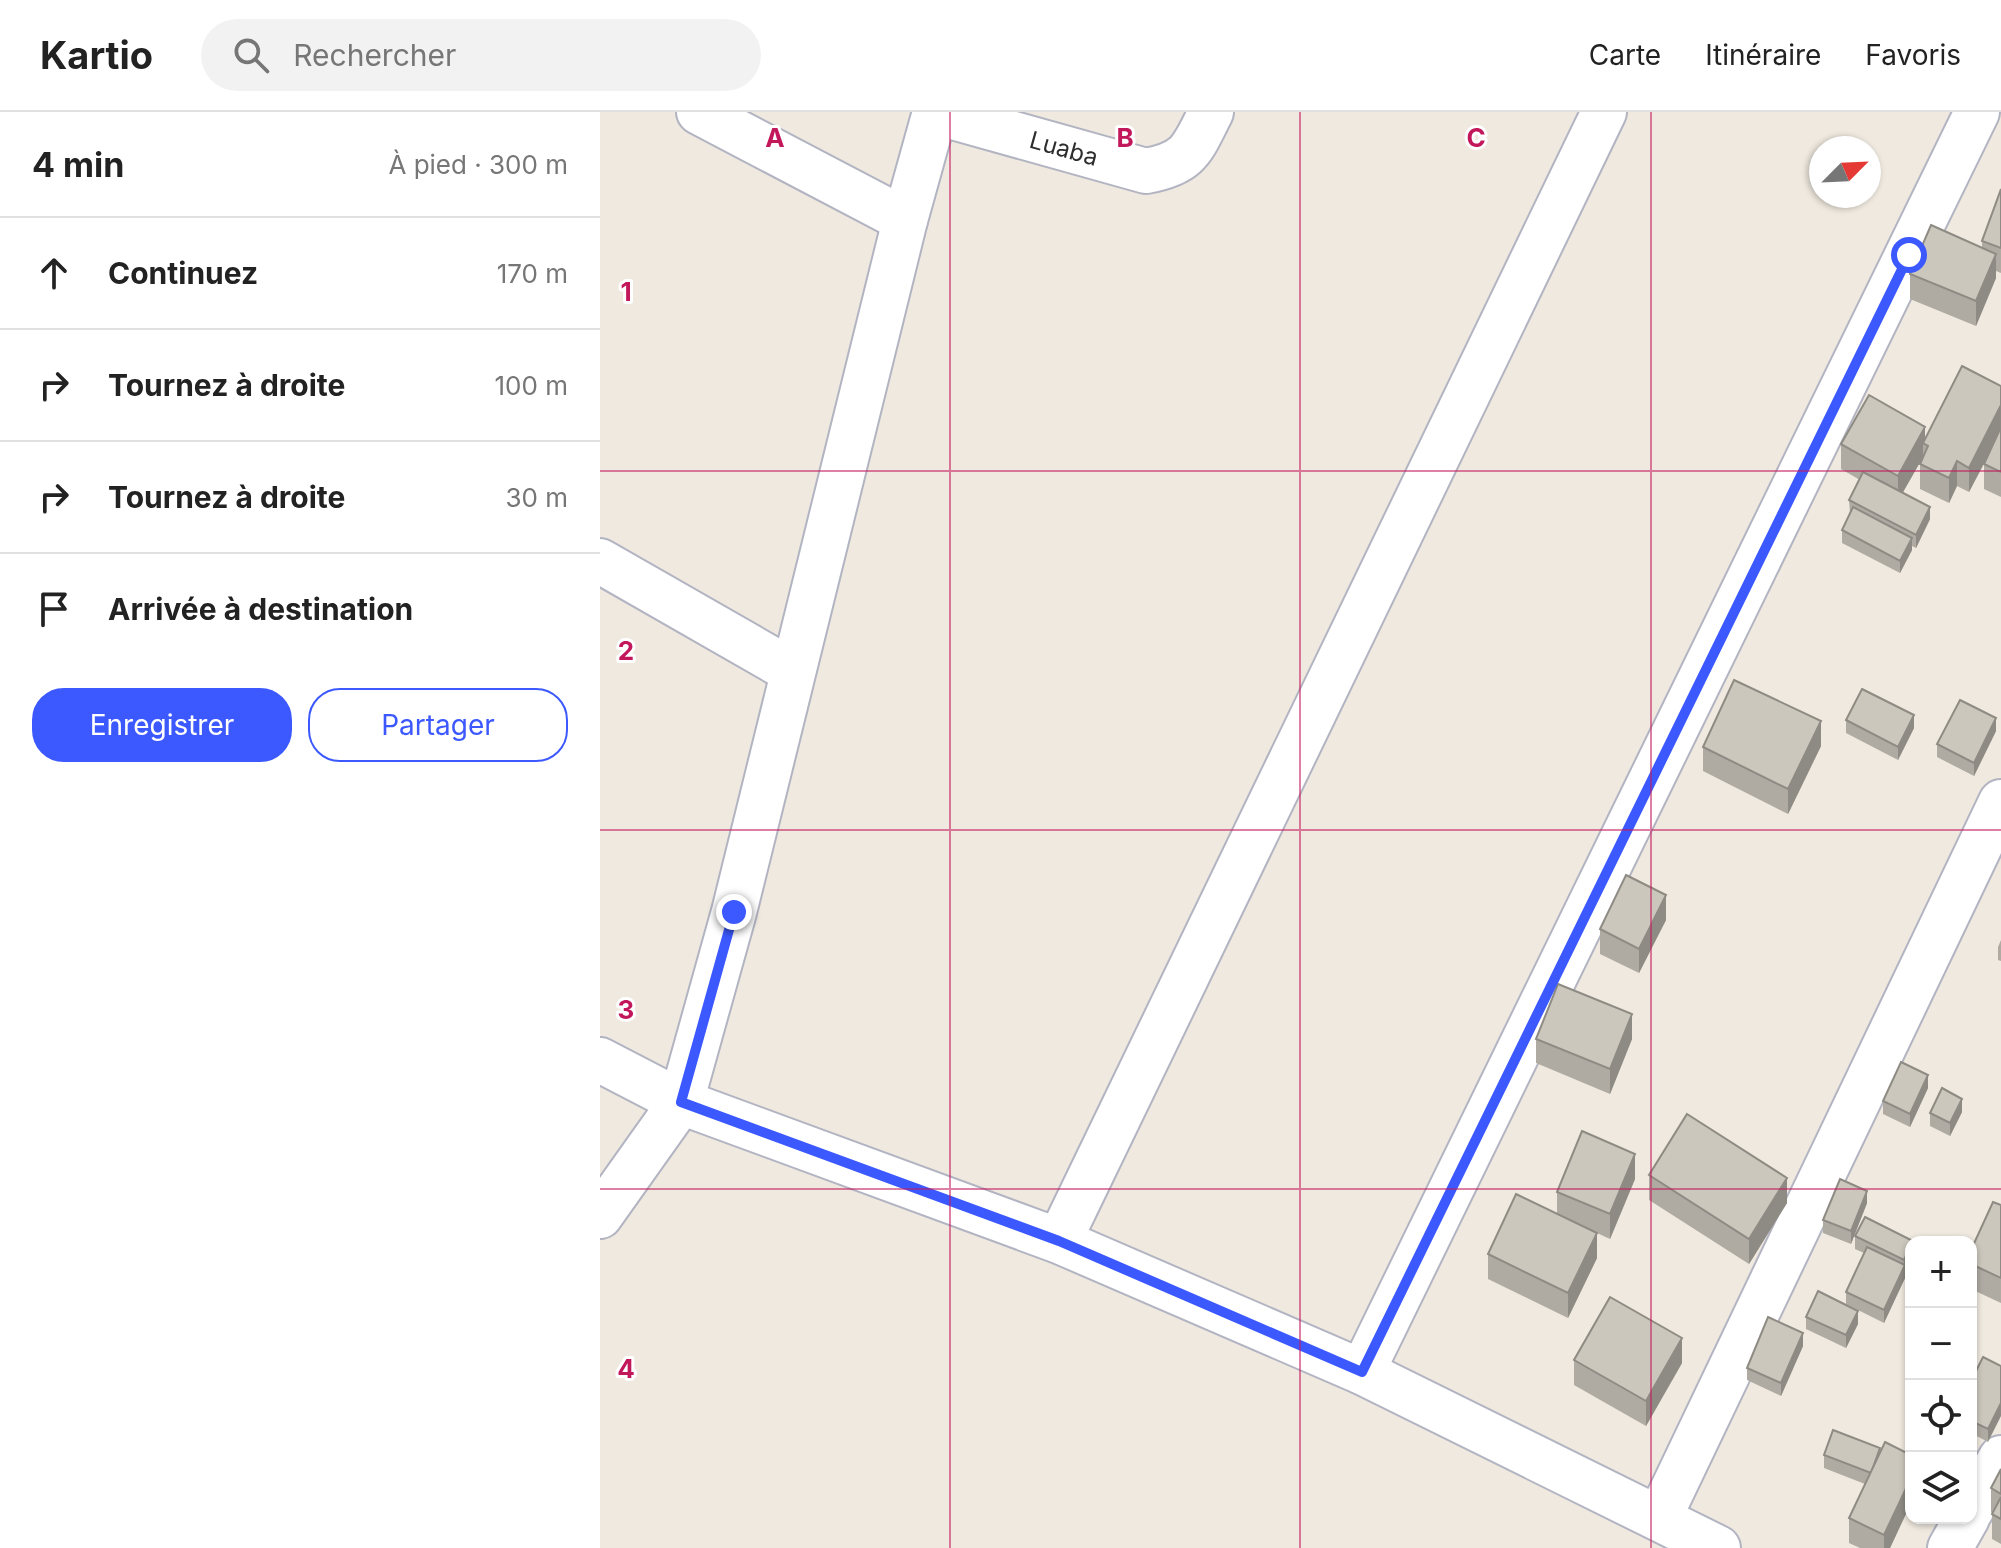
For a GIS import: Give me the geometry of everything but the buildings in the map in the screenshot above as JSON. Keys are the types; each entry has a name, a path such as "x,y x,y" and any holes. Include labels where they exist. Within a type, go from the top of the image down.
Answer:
{"street":[{"path":"699,112 905,220"},
{"path":"600,1216 681,1102 734,912 905,220 935,112"},
{"name":"Luaba","path":"935,112 1146,171 1168,167 1188,156 1211,112"},
{"path":"1059,1241 1604,112"},
{"path":"1362,1372 1977,112"},
{"path":"600,561 792,671"},
{"path":"1659,1518 2001,802"},
{"path":"600,1060 681,1102 1059,1241 1362,1372 1718,1548"},
{"path":"1977,1500 2001,1458"},
{"path":"1950,1548 1964,1524"}],"route":[{"path":"734,912 681,1102 1059,1241 1362,1372 1909,255"}]}
